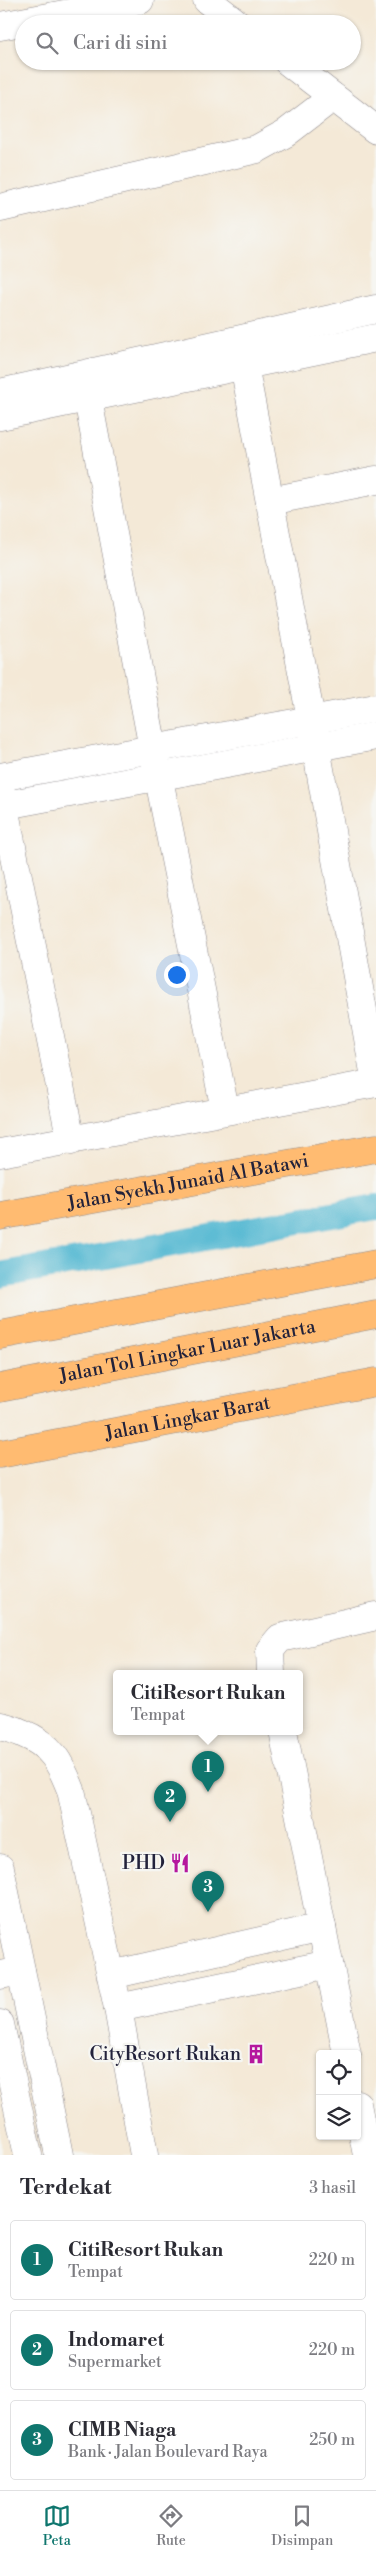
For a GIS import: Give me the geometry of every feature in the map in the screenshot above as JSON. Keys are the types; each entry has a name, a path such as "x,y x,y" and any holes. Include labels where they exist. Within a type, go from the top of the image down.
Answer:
{"main road":[{"name":"Jalan Syekh Junaid Al Batawi","path":"0,1216 376,1148"},
{"path":"0,1335 376,1264"},
{"name":"Jalan Tol Lingkar Luar Jakarta","path":"0,1388 376,1314"},
{"name":"Jalan Lingkar Barat","path":"0,1454 376,1382"}],"street":[{"path":"59,15 140,0"},
{"path":"208,0 227,15"},
{"path":"0,26 15,23"},
{"path":"298,70 376,130"},
{"path":"0,208 257,149 286,133 333,97"},
{"path":"0,392 376,309"},
{"path":"0,416 376,338"},
{"path":"0,1153 225,1110 376,1084 316,747 244,365"},
{"path":"88,399 153,749 225,1110"},
{"path":"270,501 376,480"},
{"path":"0,777 376,708"},
{"path":"71,1140 1,799 159,776 376,736"},
{"path":"272,1670 270,1650 280,1638 376,1616"},
{"path":"0,1726 6,1726 40,1740 60,1762 72,1790 112,1975 144,2155"},
{"path":"284,1735 346,2050"},
{"path":"0,1868 10,1973 59,2155"},
{"path":"112,1975 322,1927"},
{"path":"118,2008 329,1964"},
{"path":"0,2024 28,2155"},
{"path":"361,2123 368,2155"}],"waterway":[{"path":"0,1275 376,1207"}],"place":[{"name":"CitiResort Rukan","path":"208,1792"},
{"name":"Indomaret","path":"170,1822"},
{"name":"PHD","path":"180,1863"},
{"name":"CIMB Niaga","path":"208,1912"},
{"name":"CityResort Rukan","path":"256,2054"}]}
